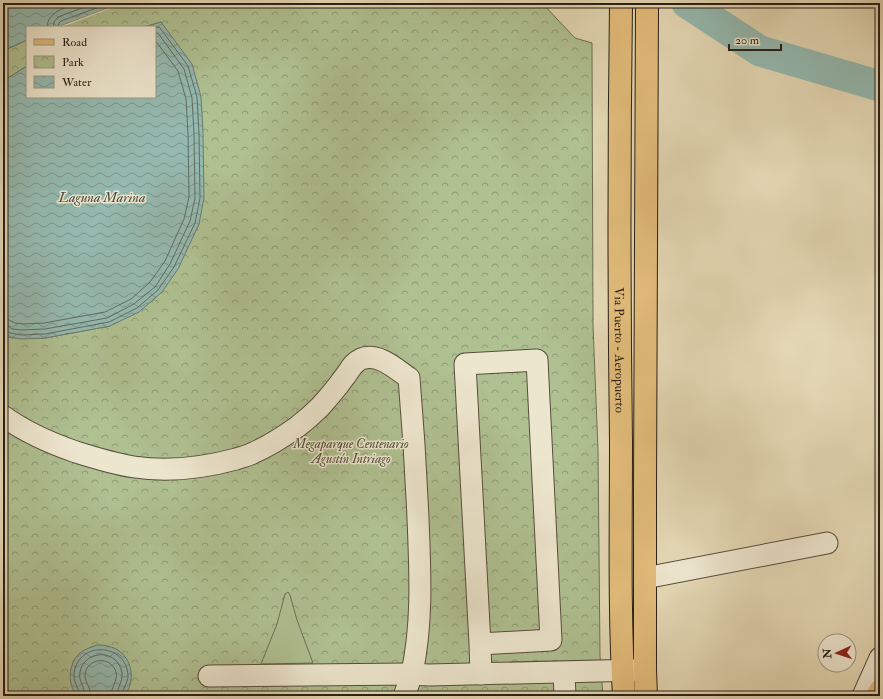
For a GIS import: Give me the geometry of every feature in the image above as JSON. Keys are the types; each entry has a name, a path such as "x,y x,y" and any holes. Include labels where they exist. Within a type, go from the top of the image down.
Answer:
{"main road":[{"name":"Via Puerto - Aeropuerto","path":"621,3 619,345 621,633 624,696"},
{"name":"Via Puerto - Aeropuerto","path":"646,696 647,3"},
{"path":"877,696 880,691"}],"street":[{"path":"3,416 52,444 99,460 149,469 194,468 223,463 252,454 276,442 297,427 319,408 344,378 352,365 360,359 370,357 380,359 409,378 415,450 421,574 417,644 412,674 404,696"},
{"path":"480,644 551,640 537,360 465,364 481,674"},
{"path":"645,578 827,543"},
{"path":"863,696 880,658"},
{"path":"208,676 429,675 645,670"},
{"path":"564,673 565,696"}],"green space":[{"name":"Megaparque Centenario Agustín Intriago","path":"137,3 500,3 516,8 519,5 517,3 542,3 575,38 592,43 593,325 598,450 600,656 603,696 3,696 3,333 9,337 45,338 110,326 189,243 199,224 161,22 147,26 61,26 108,8"},
{"path":"26,40 26,67 3,81 3,51"},
{"path":"288,592 313,663 261,664 277,624 285,594"}],"water":[{"path":"3,3 137,3 108,8 61,26 26,26 26,40 3,51"},
{"name":"Laguna Marina","path":"161,22 192,64 201,97 204,198 199,224 178,269 162,292 139,312 110,326 45,338 21,339 8,337 3,333 3,81 26,67 26,98 156,98 156,26 147,26"},
{"path":"97,645 114,648 122,653 126,658 131,671 131,677 128,690 124,696 77,696 74,691 70,680 73,663 80,653"}],"pier":[{"path":"139,3 138,5 133,6 109,9 66,26 61,26 108,8"}],"waterway":[{"path":"687,3 760,51 880,86"}]}
